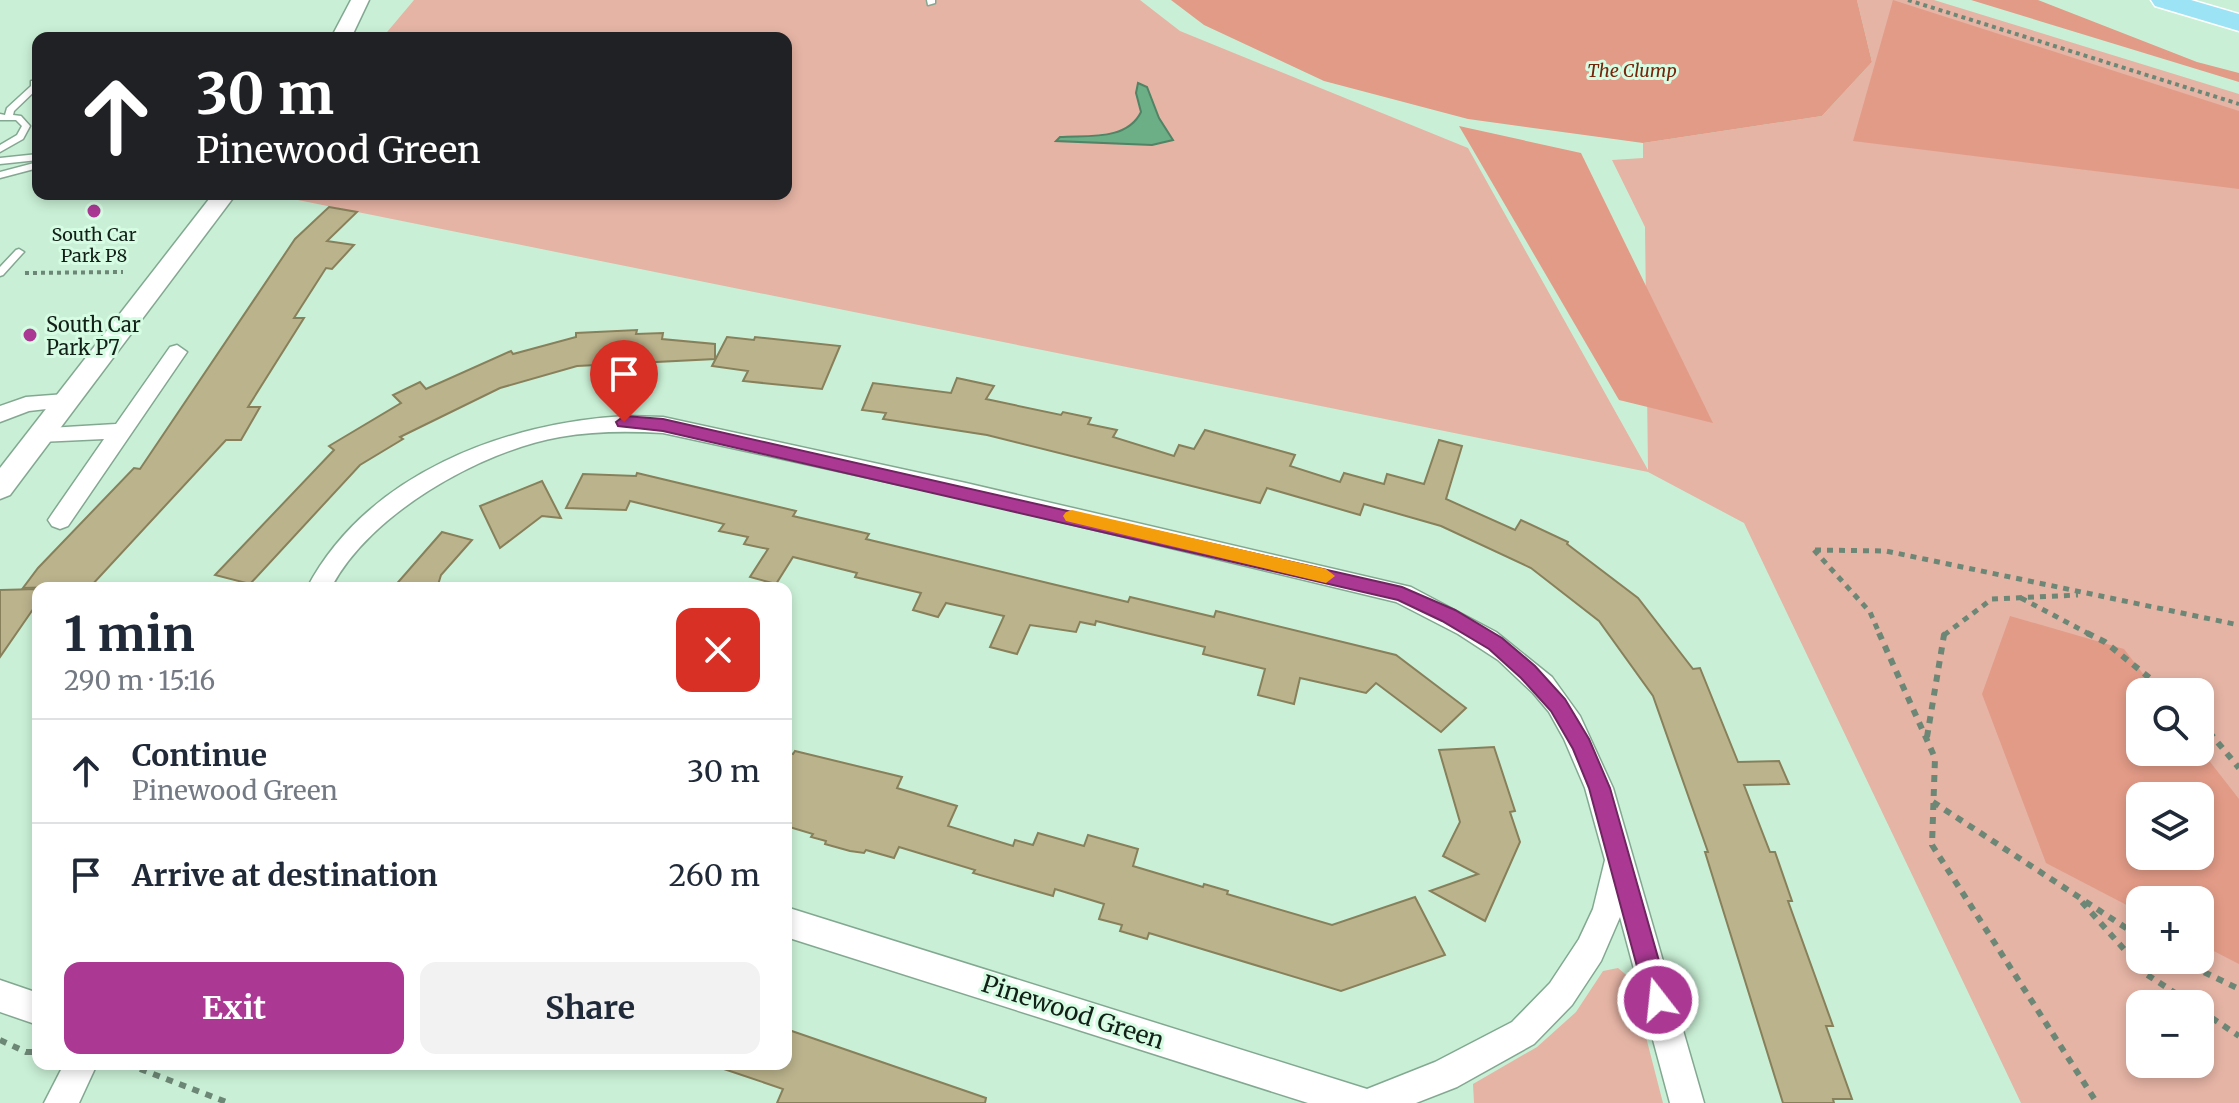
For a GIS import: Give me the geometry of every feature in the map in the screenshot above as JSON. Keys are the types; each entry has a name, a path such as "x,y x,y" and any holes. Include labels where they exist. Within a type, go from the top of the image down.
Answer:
{"highway":[{"path":"2164,0 2239,23"}],"street":[{"path":"344,32 360,0"},
{"path":"3,480 218,200"},
{"path":"60,520 177,352"},
{"path":"0,414 26,404 65,401"},
{"path":"322,582 326,572 376,517 441,471 513,439 583,425 624,422 663,425 966,491 1402,594 1449,616 1495,644 1528,672 1558,705 1581,746 1599,788 1687,1103"},
{"path":"40,434 122,431"},
{"path":"1374,1103 1445,1075 1523,1033 1561,994 1590,950 1608,910 1618,858"},
{"name":"Pinewood Green","path":"792,924 1360,1103"},
{"path":"0,996 32,1007"},
{"path":"61,1103 78,1070"}],"lane":[{"path":"0,107 32,84"},
{"path":"4,116 32,89"},
{"path":"10,99 32,98"},
{"path":"4,116 24,121 25,131"},
{"path":"0,150 25,131 32,132"},
{"path":"0,150 32,150"},
{"path":"0,161 32,158"},
{"path":"0,175 32,167"},
{"path":"0,253 19,252 0,273"}],"path":[{"path":"1908,0 2239,104"},
{"path":"15,273 123,272"},
{"path":"2097,1103 1932,845 1935,758 1870,612 1814,550 1886,551 2239,625"},
{"path":"1926,740 1944,635 1992,599 2087,595"},
{"path":"2020,598 2105,642 2150,678"},
{"path":"2214,738 2239,768"},
{"path":"1933,802 2126,928"},
{"path":"2076,895 2146,974 2171,990"},
{"path":"2208,974 2239,989"},
{"path":"2214,1019 2239,1036"},
{"path":"0,1040 32,1052"},
{"path":"143,1070 229,1103"}],"shaded area":[{"path":"414,0 1140,0 1180,31 1468,148 1648,470 1645,227 1612,160 1643,158 1643,143 1822,116 1872,62 1857,0 1934,0 2239,94 2239,1103 2021,1103 1744,523 1648,472 298,200 792,200 792,32 387,32"},
{"path":"1138,83 1147,87 1159,118 1173,140 1152,145 1056,141 1060,137 1105,135 1126,128 1141,112 1136,93"},
{"path":"1618,968 1631,979 1663,1103 1474,1103 1473,1084 1537,1047 1576,1012 1603,971"}],"green space":[{"name":"The Clump","path":"1171,0 1857,0 1872,62 1822,116 1643,143 1468,119 1324,81 1204,25"},
{"path":"1893,0 2239,111 2239,189 1853,141"},
{"path":"1971,0 2038,0 2197,62 2239,73 2239,82"},
{"path":"1459,126 1581,153 1713,423 1619,400"},
{"path":"2010,616 2124,649 2146,678 2126,678 2126,766 2213,766 2239,799 2239,964 2214,951 2214,886 2126,886 2126,905 2046,863 1982,694"}],"building":[{"path":"329,207 357,212 327,241 354,245 332,269 326,268 294,318 304,318 248,407 260,407 241,440 226,440 95,582 32,582 32,588 23,588 38,568 134,468 140,469 295,239"},
{"path":"637,330 636,334 663,333 662,339 715,344 715,359 577,366 500,388 400,437 403,439 360,465 252,582 215,575 334,450 329,446 401,403 393,395 420,382 426,389 511,351 513,354 576,337 576,333"},
{"path":"727,337 840,346 822,389 743,381 748,371 712,366"},
{"path":"957,378 994,386 986,399 1091,418 1088,424 1117,430 1113,437 1174,456 1179,445 1194,449 1205,430 1295,455 1290,466 1340,482 1344,473 1384,484 1387,474 1424,484 1439,440 1462,446 1446,499 1515,530 1521,520 1568,542 1638,598 1693,669 1700,668 1738,762 1779,761 1789,784 1744,785 1770,852 1775,852 1792,901 1788,901 1833,1026 1826,1026 1852,1099 1833,1099 1834,1103 1783,1103 1705,852 1708,852 1653,696 1599,621 1531,568 1441,526 1364,504 1360,515 1267,488 1260,503 987,435 883,419 886,413 862,410 873,383 951,393"},
{"path":"637,473 796,511 793,516 869,534 866,539 1128,602 1130,597 1214,617 1216,611 1396,655 1466,708 1441,732 1376,683 1366,693 1300,678 1294,704 1258,695 1265,669 1203,654 1205,647 1096,621 1095,625 1080,622 1076,632 1030,625 1017,654 990,647 1004,616 946,603 938,617 913,610 921,593 855,577 857,573 793,557 777,582 750,577 768,549 744,544 748,537 719,531 724,524 630,501 626,510 566,508 583,474 636,476"},
{"path":"542,481 561,518 542,516 500,548 480,506"},
{"path":"442,532 472,540 441,575 439,582 398,582"},
{"path":"32,589 32,611 0,657 0,590"},
{"path":"1494,747 1515,811 1510,812 1520,842 1485,921 1430,891 1478,874 1443,856 1460,822 1439,750"},
{"path":"795,751 902,777 897,788 957,806 948,826 1013,846 1015,840 1033,845 1038,833 1084,846 1088,835 1138,849 1133,866 1203,887 1204,884 1228,891 1227,894 1332,925 1415,897 1445,955 1341,991 1149,933 1147,939 1120,931 1122,925 1099,919 1104,904 1055,889 1053,896 899,847 894,858 825,844 826,841 811,837 813,834 792,828"},
{"path":"792,1031 986,1098 985,1103 777,1103 783,1089 727,1070 792,1070"}],"slow traffic":[{"path":"1072,516 1326,576"}],"place":[{"name":"South Car Park P8","path":"94,211"},
{"name":"South Car Park P7","path":"30,335"}],"route":[{"path":"624,422 663,425 1196,545 1402,594 1449,616 1495,644 1528,672 1558,705 1581,746 1599,788 1658,1000"}]}
